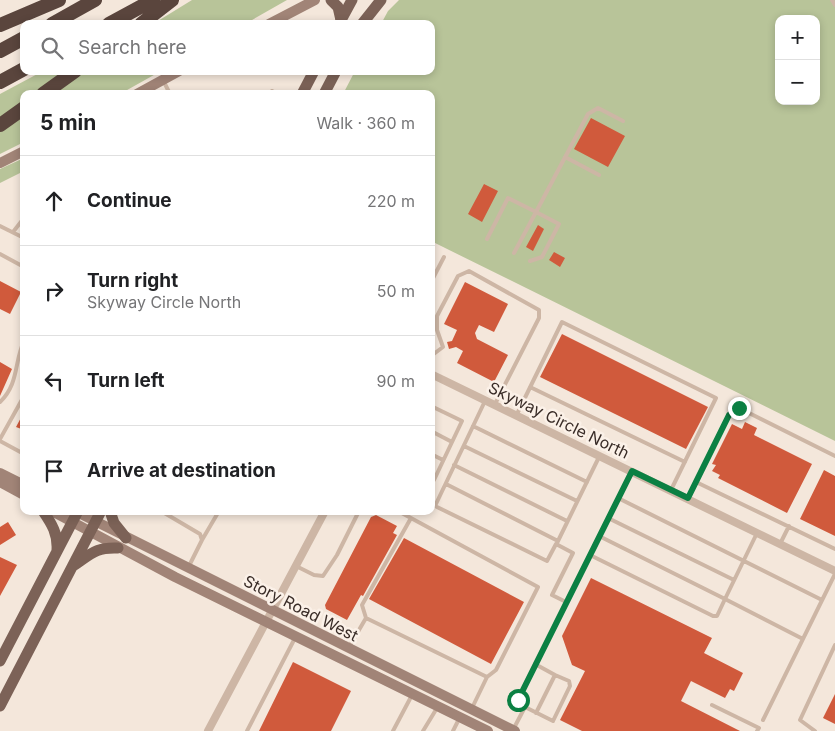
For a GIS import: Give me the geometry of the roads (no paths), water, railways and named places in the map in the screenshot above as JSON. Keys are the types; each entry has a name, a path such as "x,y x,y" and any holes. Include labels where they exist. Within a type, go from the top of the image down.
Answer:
{"highway":[{"path":"0,25 59,0"},
{"path":"59,20 95,0"},
{"path":"116,20 154,0"},
{"path":"146,20 172,0"},
{"path":"0,51 20,40"},
{"path":"0,82 20,71"},
{"path":"49,90 69,75"},
{"path":"0,124 20,111"}],"main road":[{"path":"330,0 338,7 340,20"},
{"path":"341,20 352,0"},
{"path":"364,20 374,0"},
{"path":"365,20 381,0"},
{"path":"304,90 312,75"},
{"path":"326,90 334,75"},
{"path":"46,515 55,528 58,539 57,552"},
{"path":"0,662 76,515"},
{"path":"111,515 114,523 126,538"},
{"path":"0,706 95,522"},
{"path":"71,567 97,550 105,547 118,548"}],"street":[{"path":"277,20 315,0"},
{"path":"144,90 172,75"},
{"path":"0,163 20,153"},
{"name":"Skyway Circle North","path":"435,376 688,498 835,573"},
{"path":"0,473 20,483"},
{"path":"0,482 20,493"},
{"name":"Story Road West","path":"78,515 514,731"},
{"path":"208,731 323,515"},
{"name":"Story Road West","path":"95,522 118,548 488,731"}],"lane":[{"path":"832,0 834,5"},
{"path":"163,80 168,90"},
{"path":"514,253 588,114 598,108 623,121"},
{"path":"565,157 599,175"},
{"path":"487,239 508,198 559,224 542,256 530,261"},
{"path":"13,232 20,223"},
{"path":"0,226 20,236"},
{"path":"0,254 20,265"},
{"path":"435,274 444,257"},
{"path":"435,353 443,347 437,330 437,316 458,276 469,271 539,310 539,318 496,404"},
{"path":"516,414 562,322 716,398 671,490"},
{"path":"0,402 10,389 16,374 20,353"},
{"path":"530,387 685,462"},
{"path":"486,399 435,506 547,561 600,455"},
{"path":"20,403 0,440 20,452"},
{"path":"435,408 462,421 435,475"},
{"path":"688,498 729,415 739,408 835,456"},
{"path":"473,426 587,482"},
{"path":"435,433 452,442"},
{"path":"464,446 577,501"},
{"path":"435,456 443,460"},
{"path":"454,466 568,521"},
{"path":"536,664 568,682 570,686 553,721 525,707 518,700 632,471"},
{"path":"696,482 835,549"},
{"path":"446,484 557,542 573,553 552,595 566,602"},
{"path":"618,498 822,600"},
{"path":"168,515 200,534 202,540"},
{"path":"188,568 216,515"},
{"path":"296,566 314,576 323,576 337,555 357,515"},
{"path":"405,515 538,587 496,670 487,677 471,710"},
{"path":"411,518 362,605 366,618 487,677"},
{"path":"608,518 734,580"},
{"path":"780,544 789,526"},
{"path":"590,555 713,616 717,616 757,533"},
{"path":"599,536 803,639"},
{"path":"763,720 835,573"},
{"path":"348,649 366,618"},
{"path":"247,731 296,636"},
{"path":"815,731 800,720 835,645"},
{"path":"536,713 555,674"},
{"path":"393,731 412,693"},
{"path":"712,705 759,728 757,731"},
{"path":"423,731 438,706"},
{"path":"514,731 525,707"},
{"path":"453,731 460,717"}]}
